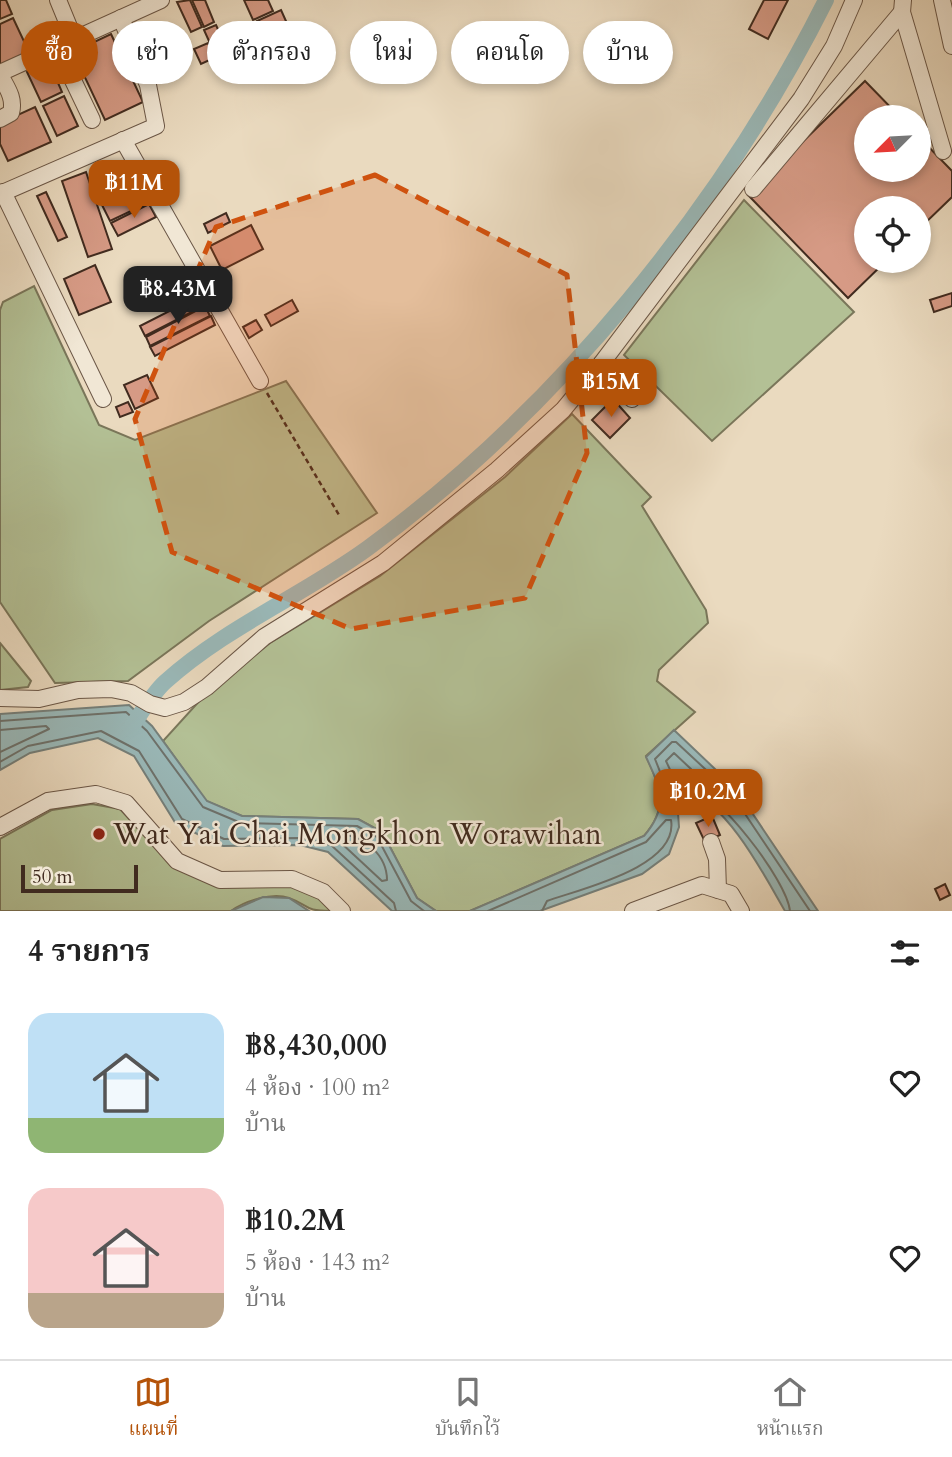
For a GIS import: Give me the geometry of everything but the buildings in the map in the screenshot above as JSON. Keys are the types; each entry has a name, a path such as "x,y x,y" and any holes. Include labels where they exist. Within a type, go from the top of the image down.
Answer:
{"street":[{"path":"58,0 67,21"},
{"path":"98,28 160,0"},
{"path":"0,698 39,699 78,690 111,689 131,693 150,704 165,708 184,702 207,687 264,637 383,563 497,470 544,427 601,364 801,99 834,46 854,0"},
{"path":"942,0 952,46"},
{"path":"903,6 943,151"},
{"path":"753,189 903,6"},
{"path":"103,400 1,193 156,126 148,85 121,18"},
{"path":"0,119 11,113 13,106 11,94 0,74 21,64"},
{"path":"75,84 92,120"},
{"path":"123,140 260,381"},
{"path":"601,364 632,399"},
{"path":"0,827 48,802 96,794 126,803 177,861 220,880 292,880 323,892 342,911"},
{"path":"712,842 717,859 718,890"},
{"path":"633,911 702,885 731,894 741,911"}],"path":[{"path":"260,381 339,515"}],"highlighted area":[{"path":"375,175 567,275 587,453 525,598 351,629 172,552 135,419 216,227"}],"green space":[{"path":"744,200 854,312 712,441 624,355"},
{"path":"34,286 99,425 135,440 286,381 377,513 209,621 128,681 55,683 0,602 0,310 3,302"},
{"path":"572,414 651,497 642,506 706,610 708,623 659,670 657,681 695,712 646,756 659,788 660,807 652,826 644,836 470,911 436,911 417,898 382,832 358,819 242,816 206,801 163,741 203,697 270,643 380,576 505,477"},
{"path":"0,643 31,681 28,687 0,690"},
{"path":"92,804 120,809 173,866 289,885 318,898 331,911 311,909 289,898 275,896 251,901 231,911 0,911 0,839 52,810"}],"water":[{"path":"129,705 152,726 207,801 242,816 358,819 382,832 417,898 436,911 392,911 328,852 300,845 223,846 176,824 134,756 98,738 30,753 0,770 0,714"},
{"path":"674,730 736,789 818,911 785,911 731,825 702,798 687,790 677,799 679,827 669,854 642,874 540,911 470,911 644,836 652,826 660,807 659,788 646,757"},
{"path":"263,897 289,898 309,911 231,911"}],"waterway":[{"path":"130,729 160,687 189,662 368,548 437,493 504,433 568,369 628,300 685,228 737,154 784,78 826,0"}],"place":[{"name":"Wat Yai Chai Mongkhon Worawihan","path":"99,834"}]}
